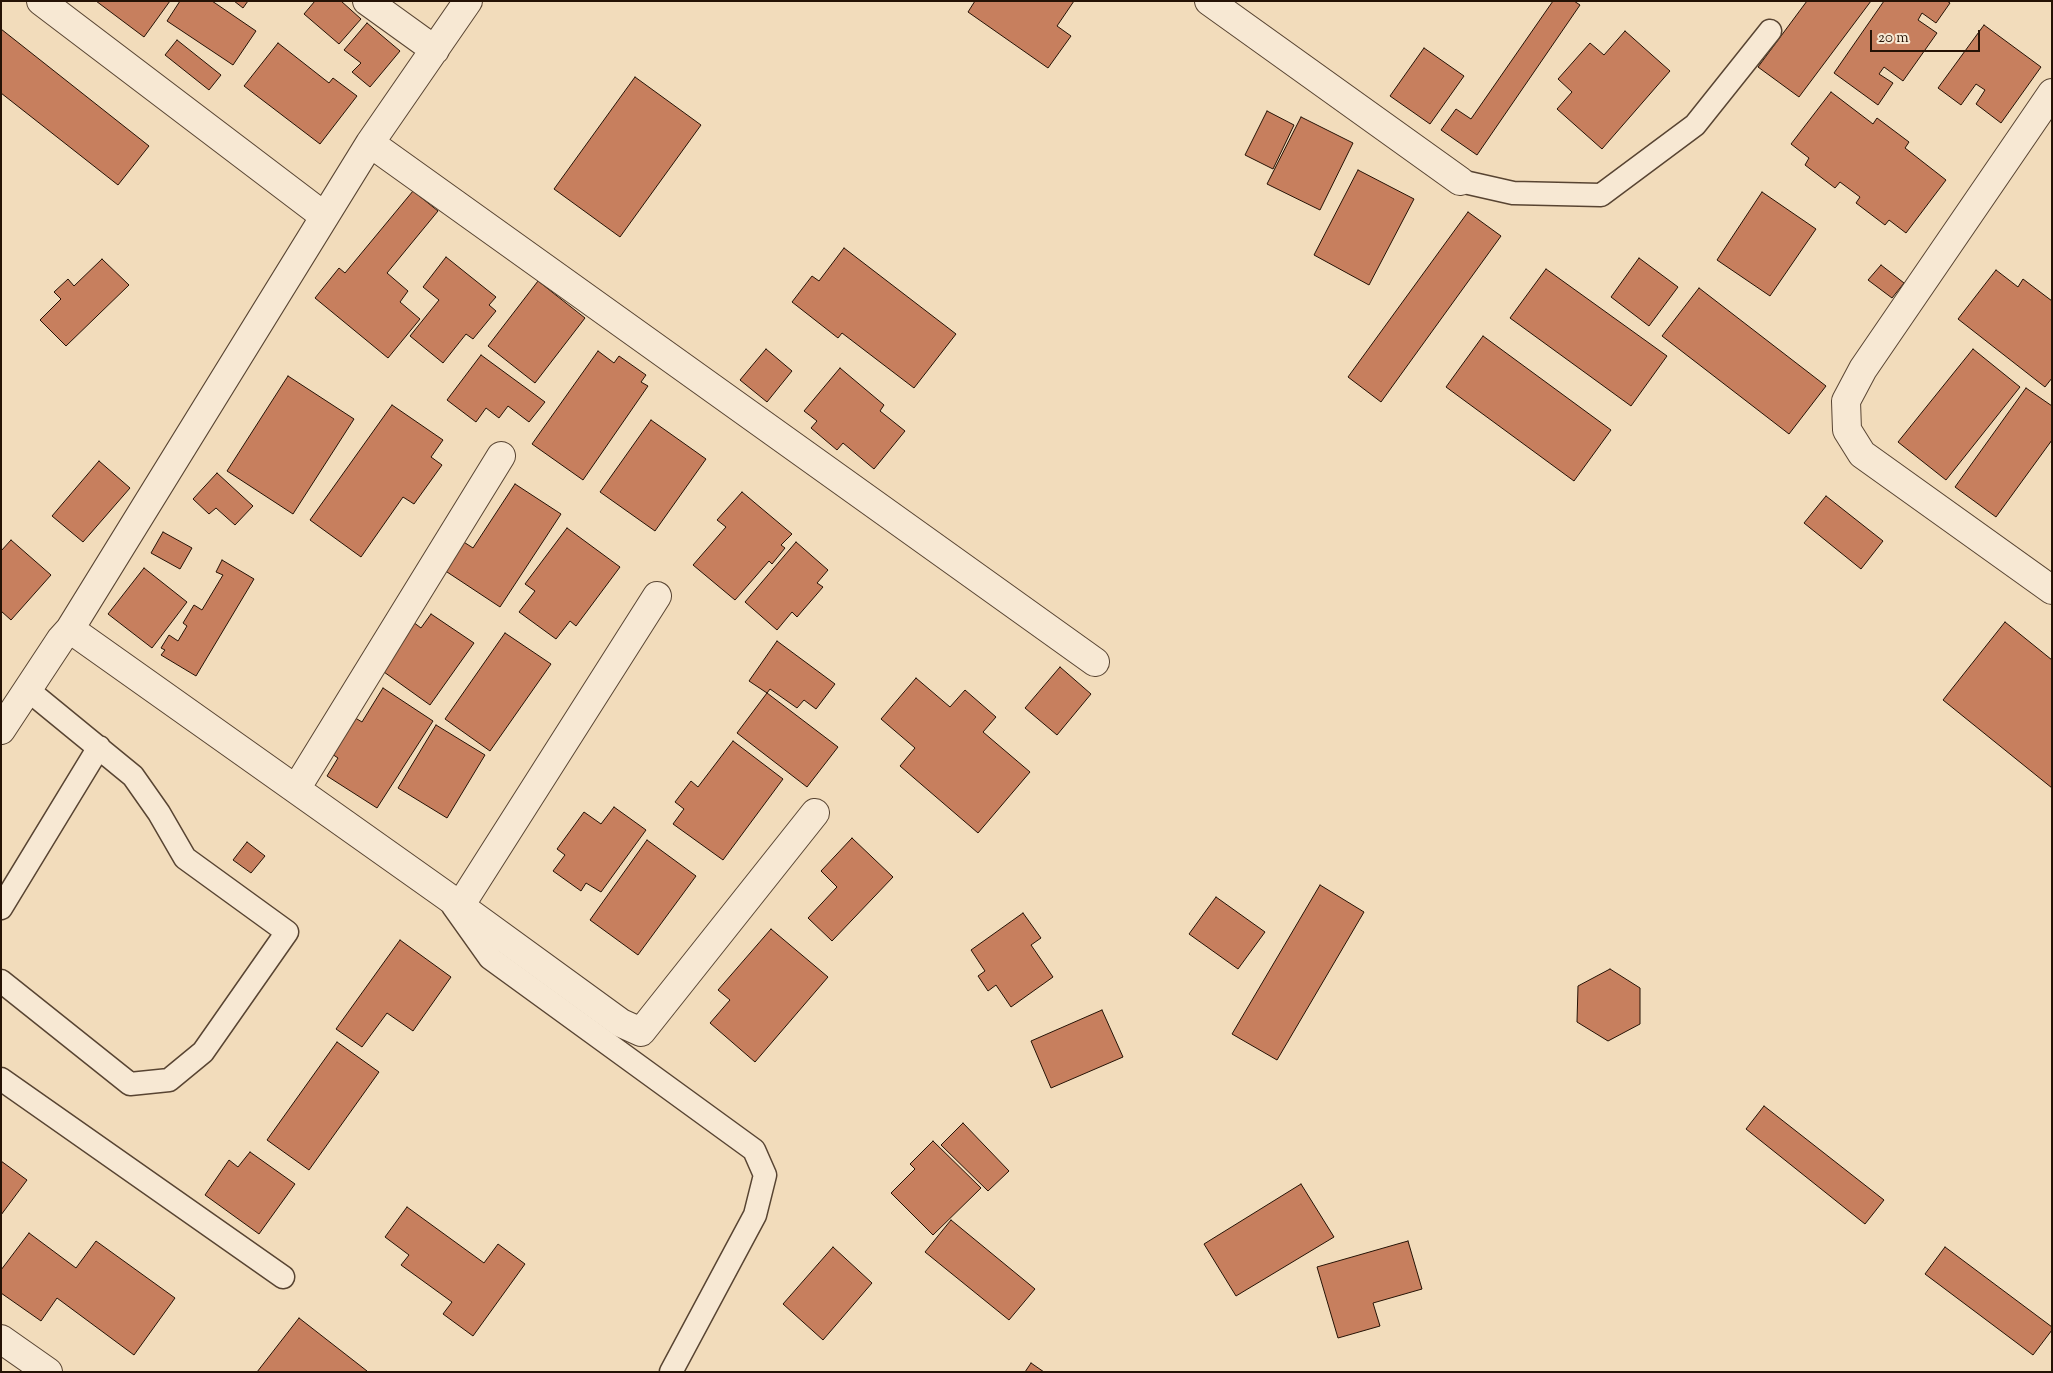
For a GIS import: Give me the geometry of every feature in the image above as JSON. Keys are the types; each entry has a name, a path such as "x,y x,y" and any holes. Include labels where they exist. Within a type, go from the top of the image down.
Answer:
{"street":[{"path":"41,1 324,216"},
{"path":"367,1 435,50"},
{"path":"1,730 70,629 370,143 468,1"},
{"path":"1209,1 1460,181"},
{"path":"2052,93 1863,369 1846,401 1847,430 1862,454 2052,590"},
{"path":"370,143 1095,662"},
{"path":"296,789 501,456"},
{"path":"453,900 657,596"},
{"path":"70,629 453,900 621,1023 641,1032 815,813"},
{"path":"1,1339 48,1372"}],"lane":[{"path":"1460,181 1513,193 1601,195 1695,125 1770,31"},
{"path":"1,982 130,1084 169,1080 203,1052 287,932 185,858 159,812 133,776 28,690"},
{"path":"1,908 99,748"},
{"path":"453,900 490,958 754,1150 765,1175 755,1215 671,1372"},
{"path":"1,1079 283,1277"}],"building":[{"path":"96,1 170,1 144,37"},
{"path":"180,1 212,1 256,31 233,65 167,21"},
{"path":"234,1 248,1 243,8"},
{"path":"315,1 341,1 361,19 339,44 304,14"},
{"path":"975,1 1074,1 1057,26 1071,36 1048,68 968,12"},
{"path":"1553,1 1574,1 1580,5 1477,155 1441,130 1456,109 1471,119"},
{"path":"1807,1 1871,1 1799,97 1758,67"},
{"path":"1884,1 1947,1 1950,3 1936,23 1922,13 1918,20 1937,33 1903,81 1884,67 1879,74 1893,83 1878,105 1834,73"},
{"path":"367,23 400,51 370,87 352,72 361,63 344,50"},
{"path":"1984,25 2041,67 2001,123 1976,104 1985,90 1976,84 1961,105 1938,88"},
{"path":"1,29 149,146 118,185 1,93"},
{"path":"1625,31 1670,71 1602,149 1557,109 1572,92 1558,79 1590,43 1604,55"},
{"path":"177,40 221,75 209,90 165,55"},
{"path":"278,43 329,83 333,78 357,96 320,144 244,86"},
{"path":"1424,48 1464,76 1430,124 1390,96"},
{"path":"635,77 701,125 620,237 554,189"},
{"path":"1831,92 1873,124 1877,118 1909,142 1905,148 1946,180 1906,233 1889,220 1885,225 1856,203 1860,197 1840,182 1835,188 1805,165 1809,158 1791,144"},
{"path":"1267,111 1294,125 1273,169 1245,155"},
{"path":"1301,117 1353,143 1320,210 1267,184"},
{"path":"1358,170 1414,199 1369,285 1314,255"},
{"path":"413,191 438,211 387,273 408,291 400,302 420,319 388,358 315,298 339,268 345,273"},
{"path":"1762,192 1816,229 1770,296 1717,260"},
{"path":"1468,212 1501,236 1381,402 1348,377"},
{"path":"844,248 956,334 914,388 842,333 838,338 792,302 812,276 819,281"},
{"path":"446,257 496,297 489,305 496,311 473,339 466,334 443,363 410,336 439,300 423,287"},
{"path":"1639,258 1678,287 1649,326 1611,297"},
{"path":"102,259 129,285 66,346 40,320 61,299 54,292 68,279 74,286"},
{"path":"1881,265 1904,283 1892,298 1868,280"},
{"path":"1546,269 1667,356 1631,406 1510,318"},
{"path":"1996,270 2018,287 2023,279 2052,301 2052,378 2045,387 1958,319"},
{"path":"538,281 585,318 535,383 488,346"},
{"path":"1699,288 1826,386 1789,434 1662,336"},
{"path":"1483,336 1611,430 1574,481 1446,387"},
{"path":"766,349 792,371 767,402 740,380"},
{"path":"1973,349 2020,387 1946,480 1898,442"},
{"path":"598,351 614,363 619,356 646,375 641,382 648,386 583,480 532,444"},
{"path":"481,355 545,402 529,422 508,406 499,418 486,408 476,422 447,400"},
{"path":"840,368 884,405 880,411 905,431 874,469 843,443 837,450 811,428 817,421 804,411"},
{"path":"288,376 354,419 293,514 227,471"},
{"path":"2026,388 2052,406 2052,440 1996,517 1955,487"},
{"path":"392,405 443,440 431,457 442,465 414,504 403,497 361,557 310,520"},
{"path":"651,420 706,459 655,531 600,492"},
{"path":"99,461 130,488 83,542 52,516"},
{"path":"217,473 253,506 235,525 216,508 209,514 193,499"},
{"path":"515,484 561,514 500,607 438,566 456,537 473,548"},
{"path":"742,492 792,534 781,545 785,548 772,564 769,561 735,600 693,565 726,527 717,520"},
{"path":"1826,496 1883,541 1861,569 1804,523"},
{"path":"567,528 620,567 576,626 570,621 556,639 519,612 535,591 525,584"},
{"path":"163,532 192,548 180,569 151,553"},
{"path":"11,540 51,575 11,620 1,611 1,551"},
{"path":"796,542 828,570 817,583 823,587 797,617 792,612 777,630 745,602"},
{"path":"222,560 254,579 196,676 161,655 165,650 161,648 169,635 178,641 187,626 183,623 194,605 202,610 223,575 216,572"},
{"path":"144,568 187,602 152,648 108,614"},
{"path":"431,614 474,643 430,705 384,672 388,666 381,660 409,619 421,628"},
{"path":"2005,622 2052,660 2052,788 1943,700"},
{"path":"505,633 551,664 490,751 445,719"},
{"path":"777,641 835,684 816,709 804,700 797,708 770,689 767,693 749,681"},
{"path":"1060,667 1091,694 1057,735 1025,708"},
{"path":"916,678 950,707 965,690 996,717 983,732 1030,772 978,833 900,766 915,748 881,719"},
{"path":"383,688 433,721 377,808 327,776 338,758 329,752 352,716 362,722"},
{"path":"767,693 838,747 807,787 737,733"},
{"path":"436,725 485,755 447,818 398,788"},
{"path":"733,741 783,779 723,860 673,824 684,809 675,802 691,781 698,787"},
{"path":"614,807 646,830 601,892 586,883 581,891 553,871 565,855 557,849 584,812 601,824"},
{"path":"852,838 893,877 832,941 808,918 837,887 821,871"},
{"path":"647,840 696,876 638,955 590,920"},
{"path":"247,842 265,856 251,873 233,860"},
{"path":"1320,885 1364,912 1277,1060 1232,1034"},
{"path":"1216,897 1265,932 1238,969 1189,934"},
{"path":"1023,913 1041,938 1031,945 1053,977 1011,1007 996,985 988,991 978,976 985,971 971,950"},
{"path":"771,929 828,977 755,1062 710,1023 730,1000 718,990"},
{"path":"400,940 451,977 413,1031 387,1013 362,1047 336,1029"},
{"path":"1610,969 1640,988 1640,1024 1608,1041 1577,1022 1578,986"},
{"path":"1102,1010 1123,1057 1051,1088 1031,1041"},
{"path":"337,1042 379,1072 309,1170 267,1140"},
{"path":"1764,1106 1884,1200 1865,1224 1746,1129"},
{"path":"963,1123 1009,1171 988,1191 941,1145"},
{"path":"933,1141 981,1188 933,1235 891,1193 915,1169 910,1164"},
{"path":"250,1152 295,1184 259,1234 205,1195 229,1160 238,1167"},
{"path":"1,1161 27,1180 1,1215"},
{"path":"1301,1184 1334,1237 1236,1296 1204,1244"},
{"path":"407,1207 484,1263 498,1244 525,1264 473,1336 443,1314 452,1302 401,1265 409,1255 385,1237"},
{"path":"951,1220 1035,1289 1009,1320 925,1252"},
{"path":"29,1233 76,1268 96,1241 175,1298 134,1355 57,1298 41,1321 1,1293 1,1270"},
{"path":"1408,1241 1422,1289 1373,1303 1380,1326 1338,1338 1317,1267"},
{"path":"833,1247 872,1283 823,1340 783,1304"},
{"path":"1945,1247 2052,1327 2052,1330 2033,1355 1925,1274"},
{"path":"299,1318 367,1371 257,1372"},
{"path":"1031,1363 1044,1372 1025,1372"}]}
